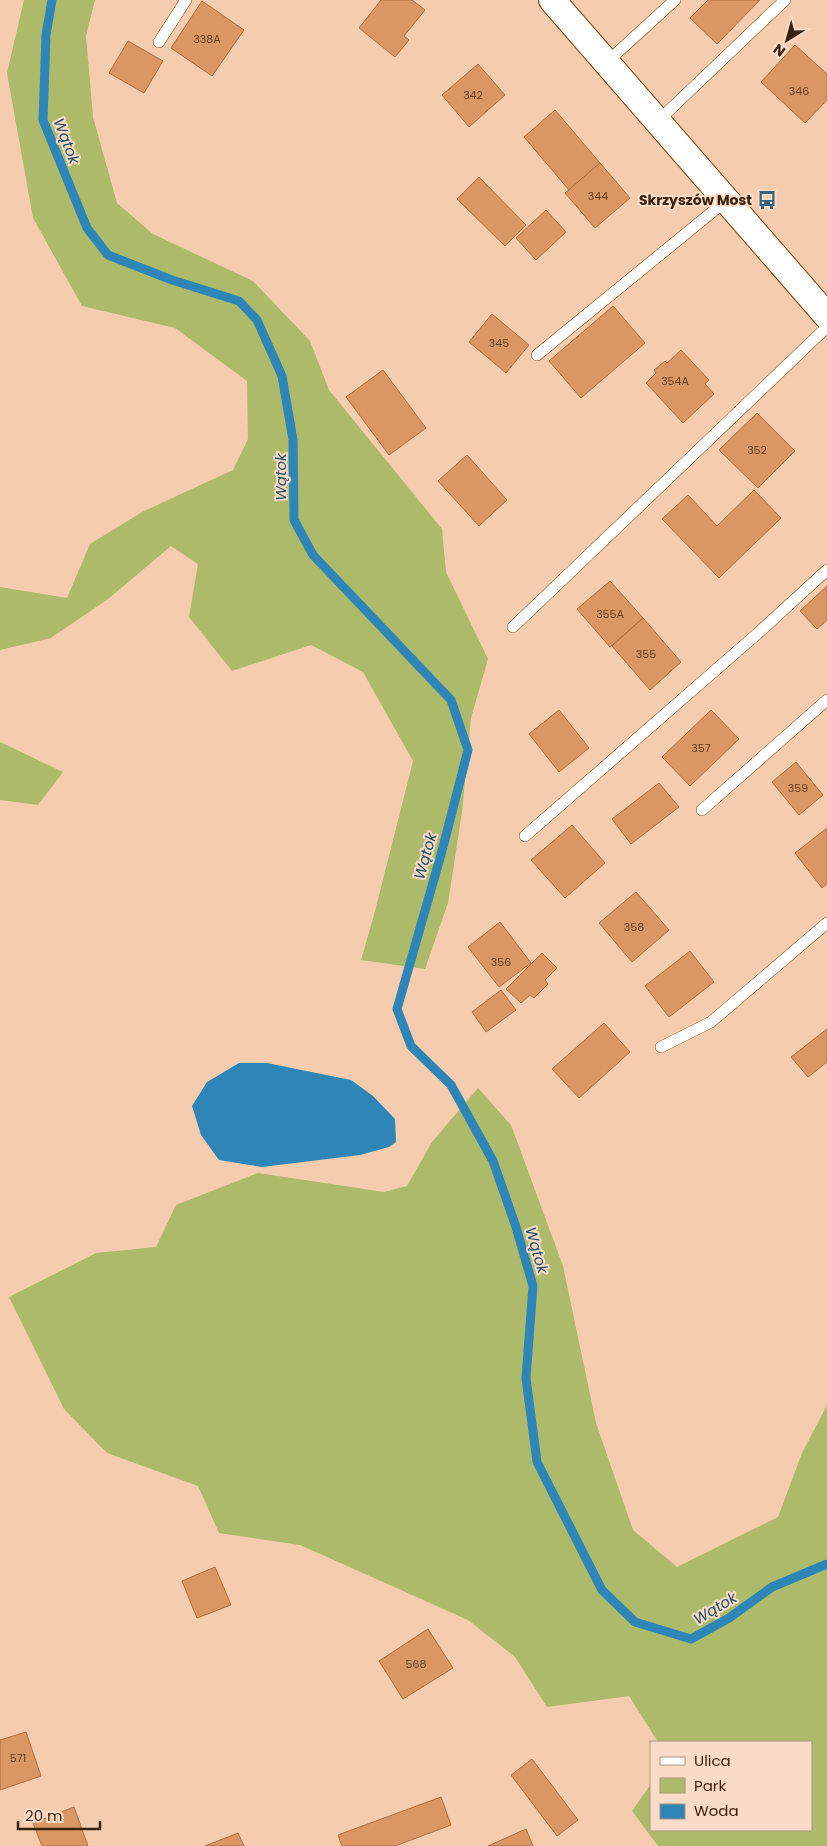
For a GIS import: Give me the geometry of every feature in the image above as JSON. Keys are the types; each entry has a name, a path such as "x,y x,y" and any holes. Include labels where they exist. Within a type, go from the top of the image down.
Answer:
{"street":[{"path":"552,0 827,316"}],"lane":[{"path":"160,42 186,0"},
{"path":"606,62 675,0"},
{"path":"658,121 785,0"},
{"path":"537,355 727,200"},
{"path":"513,627 827,327"},
{"path":"524,836 757,634 827,570"},
{"path":"702,810 827,700"},
{"path":"661,1047 711,1022 827,924"}],"green space":[{"path":"24,0 95,0 86,36 93,117 117,203 153,234 253,281 310,341 329,390 442,529 446,572 488,659 471,718 462,812 448,903 425,969 361,960 413,761 363,672 311,645 232,671 189,617 198,564 171,546 108,599 51,638 0,650 0,587 67,598 90,544 142,512 233,470 248,439 247,381 175,328 82,306 33,218 7,73"},
{"path":"0,742 63,772 38,805 0,800"},
{"path":"478,1088 511,1125 563,1266 596,1423 633,1530 677,1567 778,1517 802,1453 827,1405 827,1846 658,1846 632,1811 650,1785 650,1831 812,1831 812,1741 657,1741 629,1696 547,1707 515,1657 468,1620 300,1545 219,1533 198,1486 107,1453 64,1409 9,1297 96,1253 156,1247 176,1205 258,1173 384,1192 407,1186 432,1142"}],"water":[{"path":"239,1063 267,1063 351,1080 373,1096 395,1119 396,1142 389,1147 360,1155 262,1167 219,1160 201,1135 192,1106 207,1082"}],"building":[{"path":"381,0 412,0 425,10 404,36 409,40 395,57 359,28"},
{"path":"708,0 760,0 717,44 690,18"},
{"path":"202,1 244,30 212,76 171,48"},
{"path":"128,41 163,61 144,93 109,73"},
{"path":"795,45 827,74 827,100 805,123 761,82"},
{"path":"478,64 505,95 469,127 442,95"},
{"path":"555,110 600,163 569,190 524,137"},
{"path":"600,163 630,198 595,228 565,193"},
{"path":"479,177 526,225 505,246 457,199"},
{"path":"546,210 566,232 536,260 516,238"},
{"path":"613,306 645,343 581,398 549,361"},
{"path":"492,314 529,345 506,373 469,342"},
{"path":"681,350 709,380 705,384 714,394 683,423 646,383 656,373 654,370 665,361 667,363"},
{"path":"383,370 426,428 389,455 346,397"},
{"path":"757,413 795,451 758,488 719,450"},
{"path":"467,455 507,500 479,526 438,481"},
{"path":"754,490 781,518 719,578 662,519 688,495 717,526"},
{"path":"610,581 643,618 610,647 577,609"},
{"path":"827,586 827,620 817,629 800,611"},
{"path":"643,618 681,662 650,690 612,646"},
{"path":"559,710 589,748 559,772 529,734"},
{"path":"711,710 739,739 690,786 662,757"},
{"path":"796,762 823,795 799,815 772,782"},
{"path":"659,783 679,807 631,844 612,819"},
{"path":"572,825 605,863 565,898 531,860"},
{"path":"827,828 827,884 822,888 795,853"},
{"path":"636,892 669,930 632,962 599,923"},
{"path":"500,922 531,963 499,987 468,947"},
{"path":"690,951 714,982 669,1017 645,986"},
{"path":"542,953 557,968 545,980 548,984 534,998 530,995 521,1003 506,989"},
{"path":"501,990 516,1010 486,1032 472,1012"},
{"path":"604,1023 630,1052 579,1098 552,1069"},
{"path":"827,1029 827,1062 808,1077 791,1057"},
{"path":"215,1567 231,1605 197,1618 182,1581"},
{"path":"428,1629 453,1668 403,1699 379,1661"},
{"path":"26,1732 41,1776 0,1790 0,1740"},
{"path":"532,1759 578,1820 557,1836 511,1775"},
{"path":"441,1797 451,1825 395,1846 342,1846 338,1835"},
{"path":"74,1807 88,1846 42,1846 33,1823"},
{"path":"526,1829 533,1846 488,1846"},
{"path":"238,1833 244,1846 205,1846"}],"waterway":[{"name":"Wątok","path":"52,0 46,35 43,120 87,228 108,255 172,280 239,301 257,320 282,376 293,440 294,520 313,555 451,700 468,750 442,851 397,1009 411,1046 451,1085 493,1161 516,1227 533,1286 526,1378 537,1462 602,1590 635,1622 691,1639 729,1618 772,1587 827,1564"}],"place":[{"name":"Skrzyszów Most","path":"767,200"}]}
